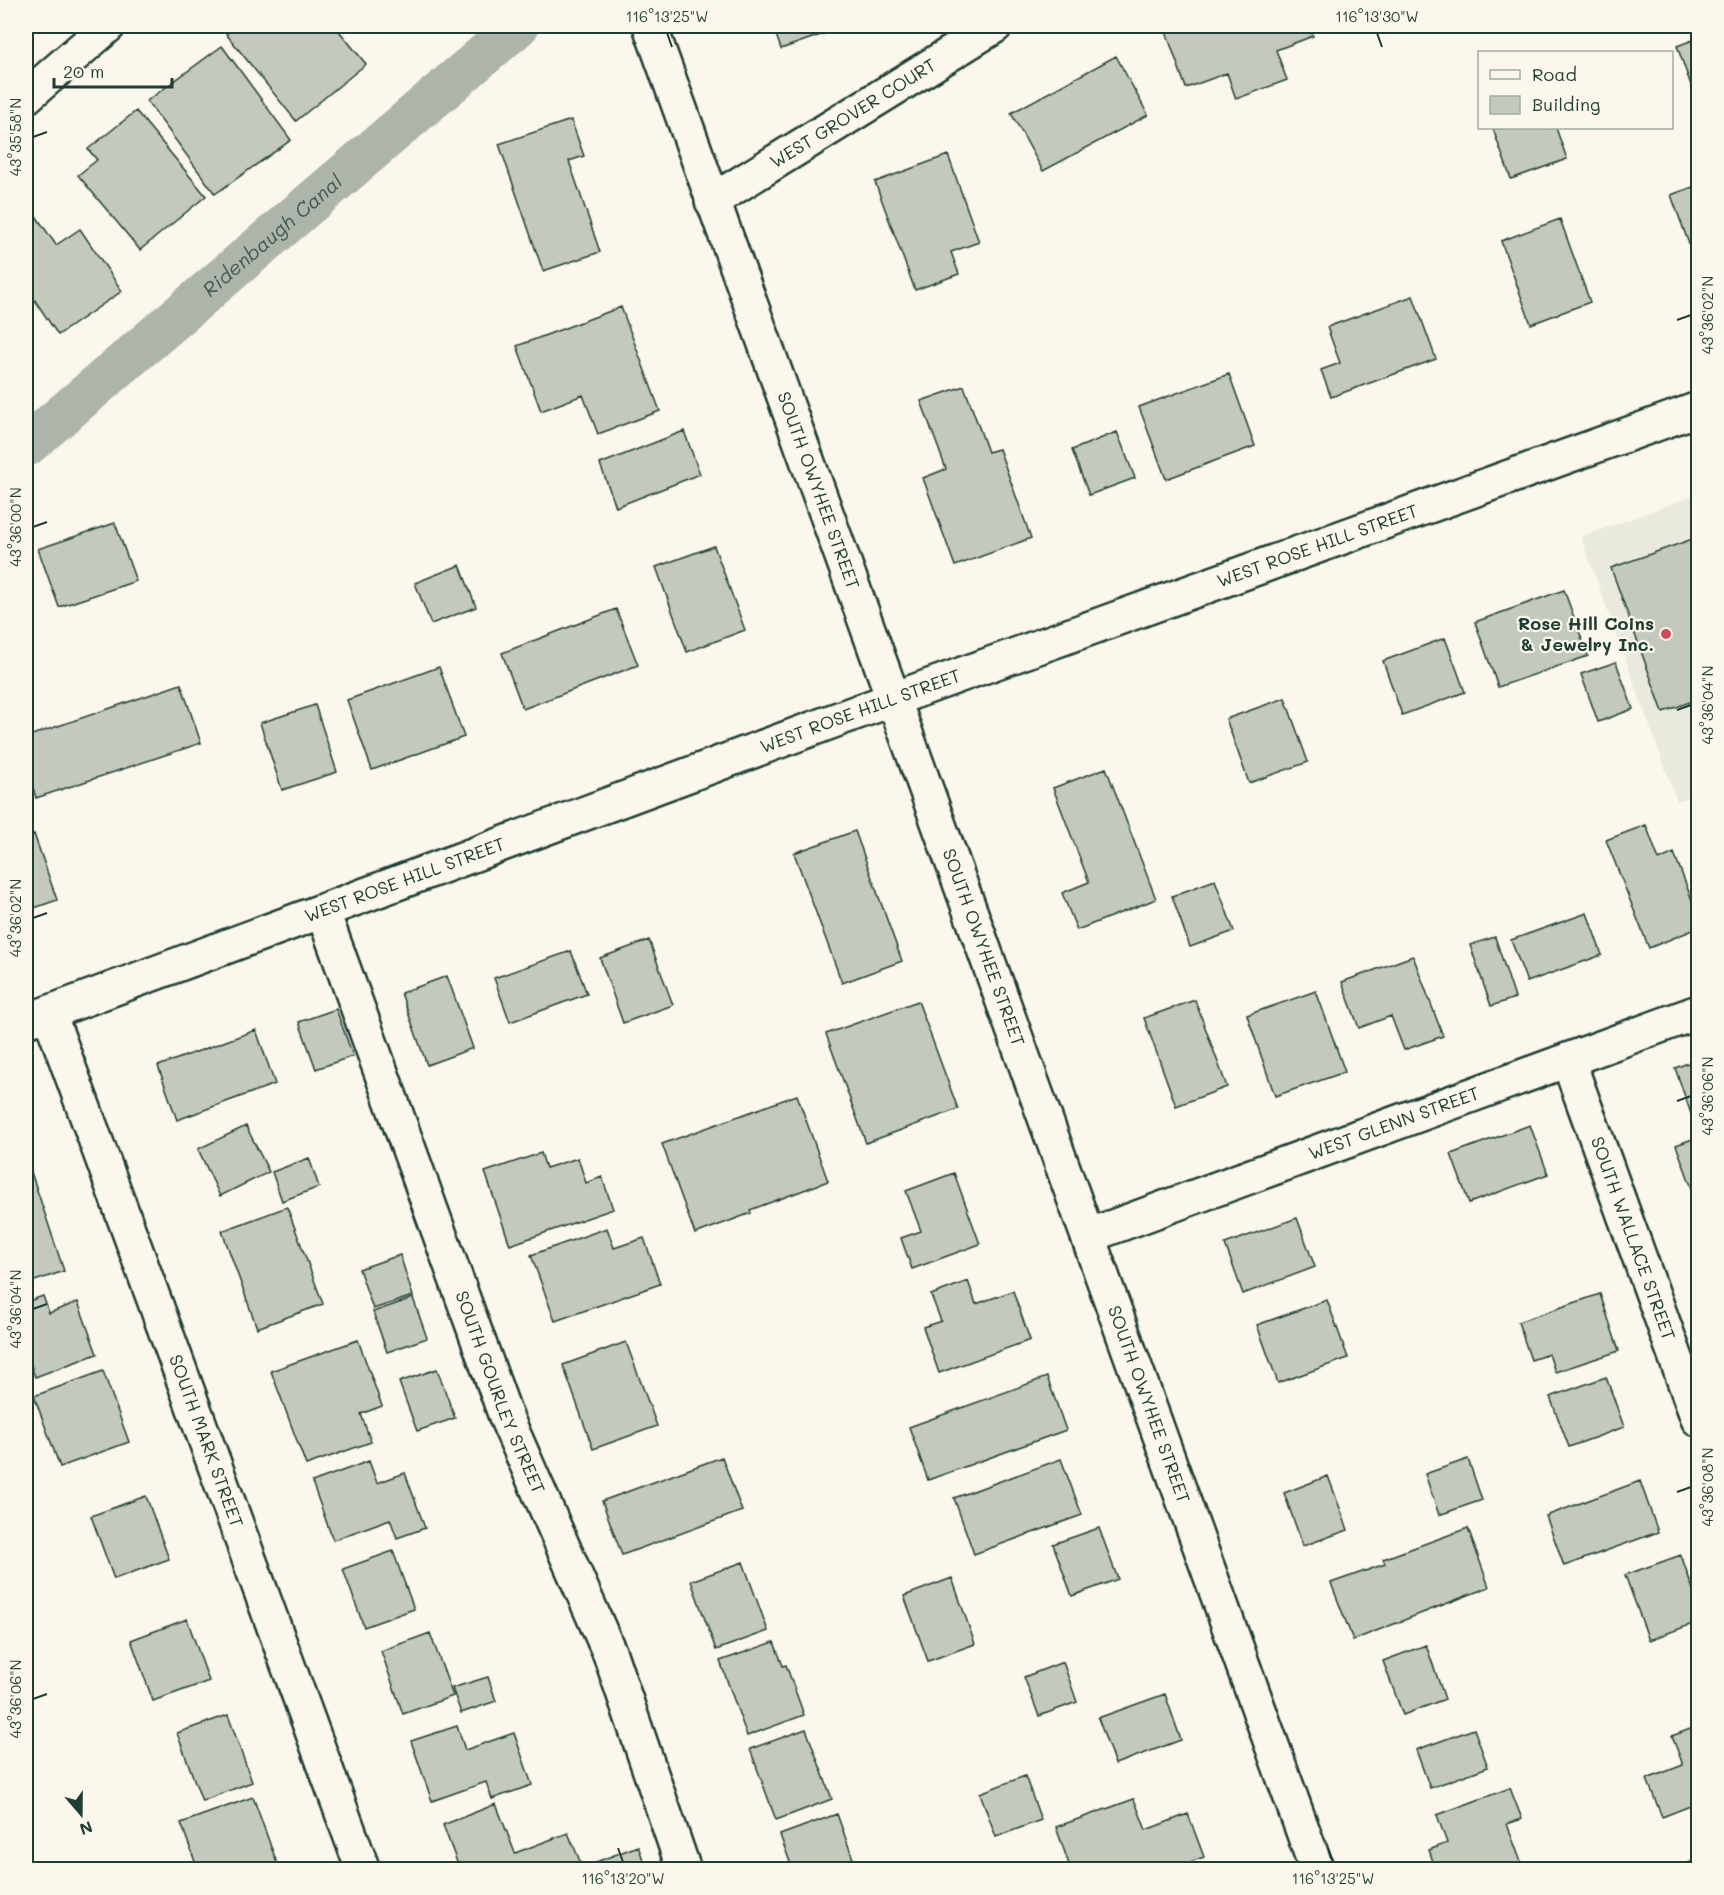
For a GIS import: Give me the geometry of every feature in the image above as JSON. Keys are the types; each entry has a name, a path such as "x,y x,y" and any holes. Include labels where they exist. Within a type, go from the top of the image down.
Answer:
{"street":[{"path":"26,97 108,26"},
{"name":"SOUTH OWYHEE STREET","path":"650,26 1317,1869"},
{"name":"WEST GROVER COURT","path":"712,201 995,26"},
{"name":"WEST ROSE HILL STREET","path":"37,1017 893,699 1698,410"},
{"name":"SOUTH GOURLEY STREET","path":"323,912 506,1417 610,1654 684,1869"},
{"name":"WEST GLENN STREET","path":"1088,1236 1698,1012"},
{"name":"SOUTH MARK STREET","path":"37,1017 363,1869"},
{"name":"SOUTH WALLACE STREET","path":"1568,1060 1698,1419"}],"shaded area":[{"path":"1698,494 1698,793 1677,801 1581,537"}],"building":[{"path":"237,26 335,26 366,64 296,121 226,34"},
{"path":"773,26 846,26 781,49"},
{"path":"1164,26 1309,26 1313,36 1276,50 1287,80 1236,99 1227,73 1186,88"},
{"path":"1698,38 1698,105 1677,46"},
{"path":"222,46 291,140 215,194 147,101"},
{"path":"1116,56 1148,115 1043,171 1011,113"},
{"path":"136,111 206,196 140,250 78,175 97,160 88,149"},
{"path":"571,120 584,156 569,161 600,252 543,271 499,144"},
{"path":"1493,129 1556,129 1567,159 1511,179"},
{"path":"948,155 979,242 951,252 959,274 915,290 875,182"},
{"path":"1698,185 1698,262 1696,263 1671,195"},
{"path":"27,203 56,245 80,229 122,291 58,335 26,287"},
{"path":"1560,219 1590,302 1531,324 1501,241"},
{"path":"1413,296 1436,359 1331,397 1321,370 1340,363 1327,327"},
{"path":"621,307 660,411 598,434 583,395 541,411 517,346"},
{"path":"1229,374 1255,446 1166,479 1139,407"},
{"path":"964,386 988,452 999,449 1031,538 955,566 923,478 946,469 921,401"},
{"path":"684,431 700,474 616,507 600,464"},
{"path":"1117,432 1135,478 1089,495 1072,450"},
{"path":"115,523 136,581 59,607 38,549"},
{"name":"Rose Hill Coins & Jewelry Inc.","path":"1698,537 1698,699 1663,712 1611,568"},
{"path":"714,546 745,630 687,652 656,567"},
{"path":"460,565 476,607 431,624 415,583"},
{"path":"1564,590 1588,656 1498,687 1475,622"},
{"path":"616,609 638,665 523,709 502,653"},
{"path":"1445,638 1465,692 1402,715 1383,661"},
{"path":"1616,662 1633,709 1598,722 1581,674"},
{"path":"439,667 464,737 372,770 347,700"},
{"path":"181,684 201,743 36,798 26,765 26,737"},
{"path":"1285,698 1308,762 1249,783 1226,719"},
{"path":"315,705 337,772 282,790 260,723"},
{"path":"1106,768 1156,899 1077,930 1062,893 1089,882 1053,788"},
{"path":"1646,825 1659,860 1674,853 1698,916 1698,928 1649,948 1606,840"},
{"path":"855,831 902,961 842,983 794,853"},
{"path":"34,834 57,900 26,911 26,837"},
{"path":"1215,880 1234,931 1190,947 1172,896"},
{"path":"1587,913 1602,955 1527,982 1511,940"},
{"path":"1495,937 1515,998 1491,1006 1470,945"},
{"path":"649,940 673,1005 623,1023 600,958"},
{"path":"571,951 587,994 510,1022 494,978"},
{"path":"1413,956 1443,1036 1404,1050 1391,1016 1359,1028 1342,982"},
{"path":"447,976 473,1048 427,1065 401,993"},
{"path":"1316,991 1345,1072 1275,1096 1247,1015"},
{"path":"1195,1000 1227,1087 1176,1106 1144,1018"},
{"path":"918,1001 958,1109 866,1143 826,1034"},
{"path":"336,1009 353,1056 316,1069 299,1022"},
{"path":"256,1030 275,1084 177,1120 158,1066"},
{"path":"1698,1059 1698,1124 1695,1125 1675,1068"},
{"path":"797,1095 828,1181 750,1210 751,1213 695,1234 662,1144"},
{"path":"1530,1125 1548,1174 1469,1203 1451,1154"},
{"path":"246,1126 269,1172 220,1196 198,1149"},
{"path":"1698,1137 1698,1201 1697,1202 1676,1145"},
{"path":"541,1153 546,1168 578,1158 586,1183 602,1177 613,1209 510,1245 485,1172"},
{"path":"26,1157 64,1271 26,1284"},
{"path":"309,1158 319,1187 282,1201 272,1172"},
{"path":"954,1173 980,1244 912,1269 901,1238 921,1231 906,1191"},
{"path":"287,1207 323,1304 257,1328 222,1231"},
{"path":"1297,1218 1315,1267 1243,1294 1225,1244"},
{"path":"607,1228 614,1248 644,1238 660,1284 555,1321 531,1255"},
{"path":"400,1255 413,1296 373,1309 359,1269"},
{"path":"968,1281 976,1304 1013,1291 1030,1340 939,1373 923,1327 941,1321 931,1295"},
{"path":"1600,1294 1619,1351 1555,1372 1549,1354 1531,1360 1518,1322"},
{"path":"43,1296 49,1313 78,1302 97,1354 35,1377 26,1351 26,1302"},
{"path":"413,1298 427,1338 387,1352 373,1312"},
{"path":"1327,1300 1348,1358 1278,1383 1257,1325"},
{"path":"358,1340 382,1406 361,1414 371,1442 306,1465 271,1371"},
{"path":"626,1342 657,1426 593,1449 563,1365"},
{"path":"437,1369 455,1418 417,1431 399,1382"},
{"path":"103,1371 129,1442 60,1467 34,1396"},
{"path":"1047,1377 1066,1430 928,1480 909,1427"},
{"path":"1606,1377 1624,1427 1569,1447 1550,1397"},
{"path":"722,1457 742,1511 622,1555 602,1501"},
{"path":"1061,1459 1082,1515 974,1554 954,1498"},
{"path":"1468,1459 1482,1500 1439,1515 1425,1474"},
{"path":"369,1461 377,1483 405,1473 425,1528 397,1538 390,1519 333,1540 312,1482"},
{"path":"1328,1476 1348,1530 1303,1546 1284,1493"},
{"path":"1640,1481 1658,1532 1564,1566 1546,1516"},
{"path":"146,1496 169,1559 114,1579 91,1516"},
{"path":"1099,1528 1118,1579 1072,1596 1053,1544"},
{"path":"1468,1528 1489,1587 1353,1640 1331,1583 1385,1564 1383,1559"},
{"path":"393,1551 414,1609 364,1627 343,1569"},
{"path":"1681,1555 1698,1604 1698,1622 1649,1640 1625,1575"},
{"path":"743,1562 768,1631 716,1650 691,1581"},
{"path":"952,1578 975,1644 928,1661 904,1596"},
{"path":"187,1619 209,1681 153,1701 131,1640"},
{"path":"430,1633 453,1696 403,1714 381,1651"},
{"path":"774,1642 783,1666 786,1665 804,1715 747,1736 720,1661"},
{"path":"1426,1645 1445,1699 1403,1715 1383,1661"},
{"path":"1063,1662 1077,1702 1039,1716 1024,1677"},
{"path":"488,1677 496,1701 461,1713 452,1688"},
{"path":"1165,1694 1181,1740 1115,1764 1098,1718"},
{"path":"228,1715 252,1782 202,1801 177,1733"},
{"path":"457,1726 465,1750 514,1733 532,1785 492,1799 486,1782 432,1801 411,1741"},
{"path":"1698,1726 1698,1803 1662,1817 1647,1779 1683,1765 1672,1736"},
{"path":"806,1729 832,1799 776,1820 750,1749"},
{"path":"1474,1729 1488,1767 1430,1788 1416,1750"},
{"path":"1025,1776 1041,1820 996,1837 980,1793"},
{"path":"1510,1788 1522,1819 1507,1824 1522,1865 1510,1870 1436,1870 1429,1850 1447,1843 1437,1815"},
{"path":"253,1797 278,1866 268,1870 198,1870 181,1823"},
{"path":"1134,1799 1146,1830 1188,1814 1204,1857 1168,1870 1071,1870 1056,1827"},
{"path":"496,1804 515,1853 568,1833 580,1861 559,1870 460,1870 443,1825"},
{"path":"837,1814 857,1870 793,1870 780,1835"},
{"path":"638,1846 647,1870 599,1870 596,1862"},
{"path":"1698,1859 1698,1870 1678,1870 1678,1867"}],"waterway":[{"name":"Ridenbaugh Canal","path":"26,446 518,26"}],"place":[{"name":"Rose Hill Coins & Jewelry Inc.","path":"1666,634"}]}
